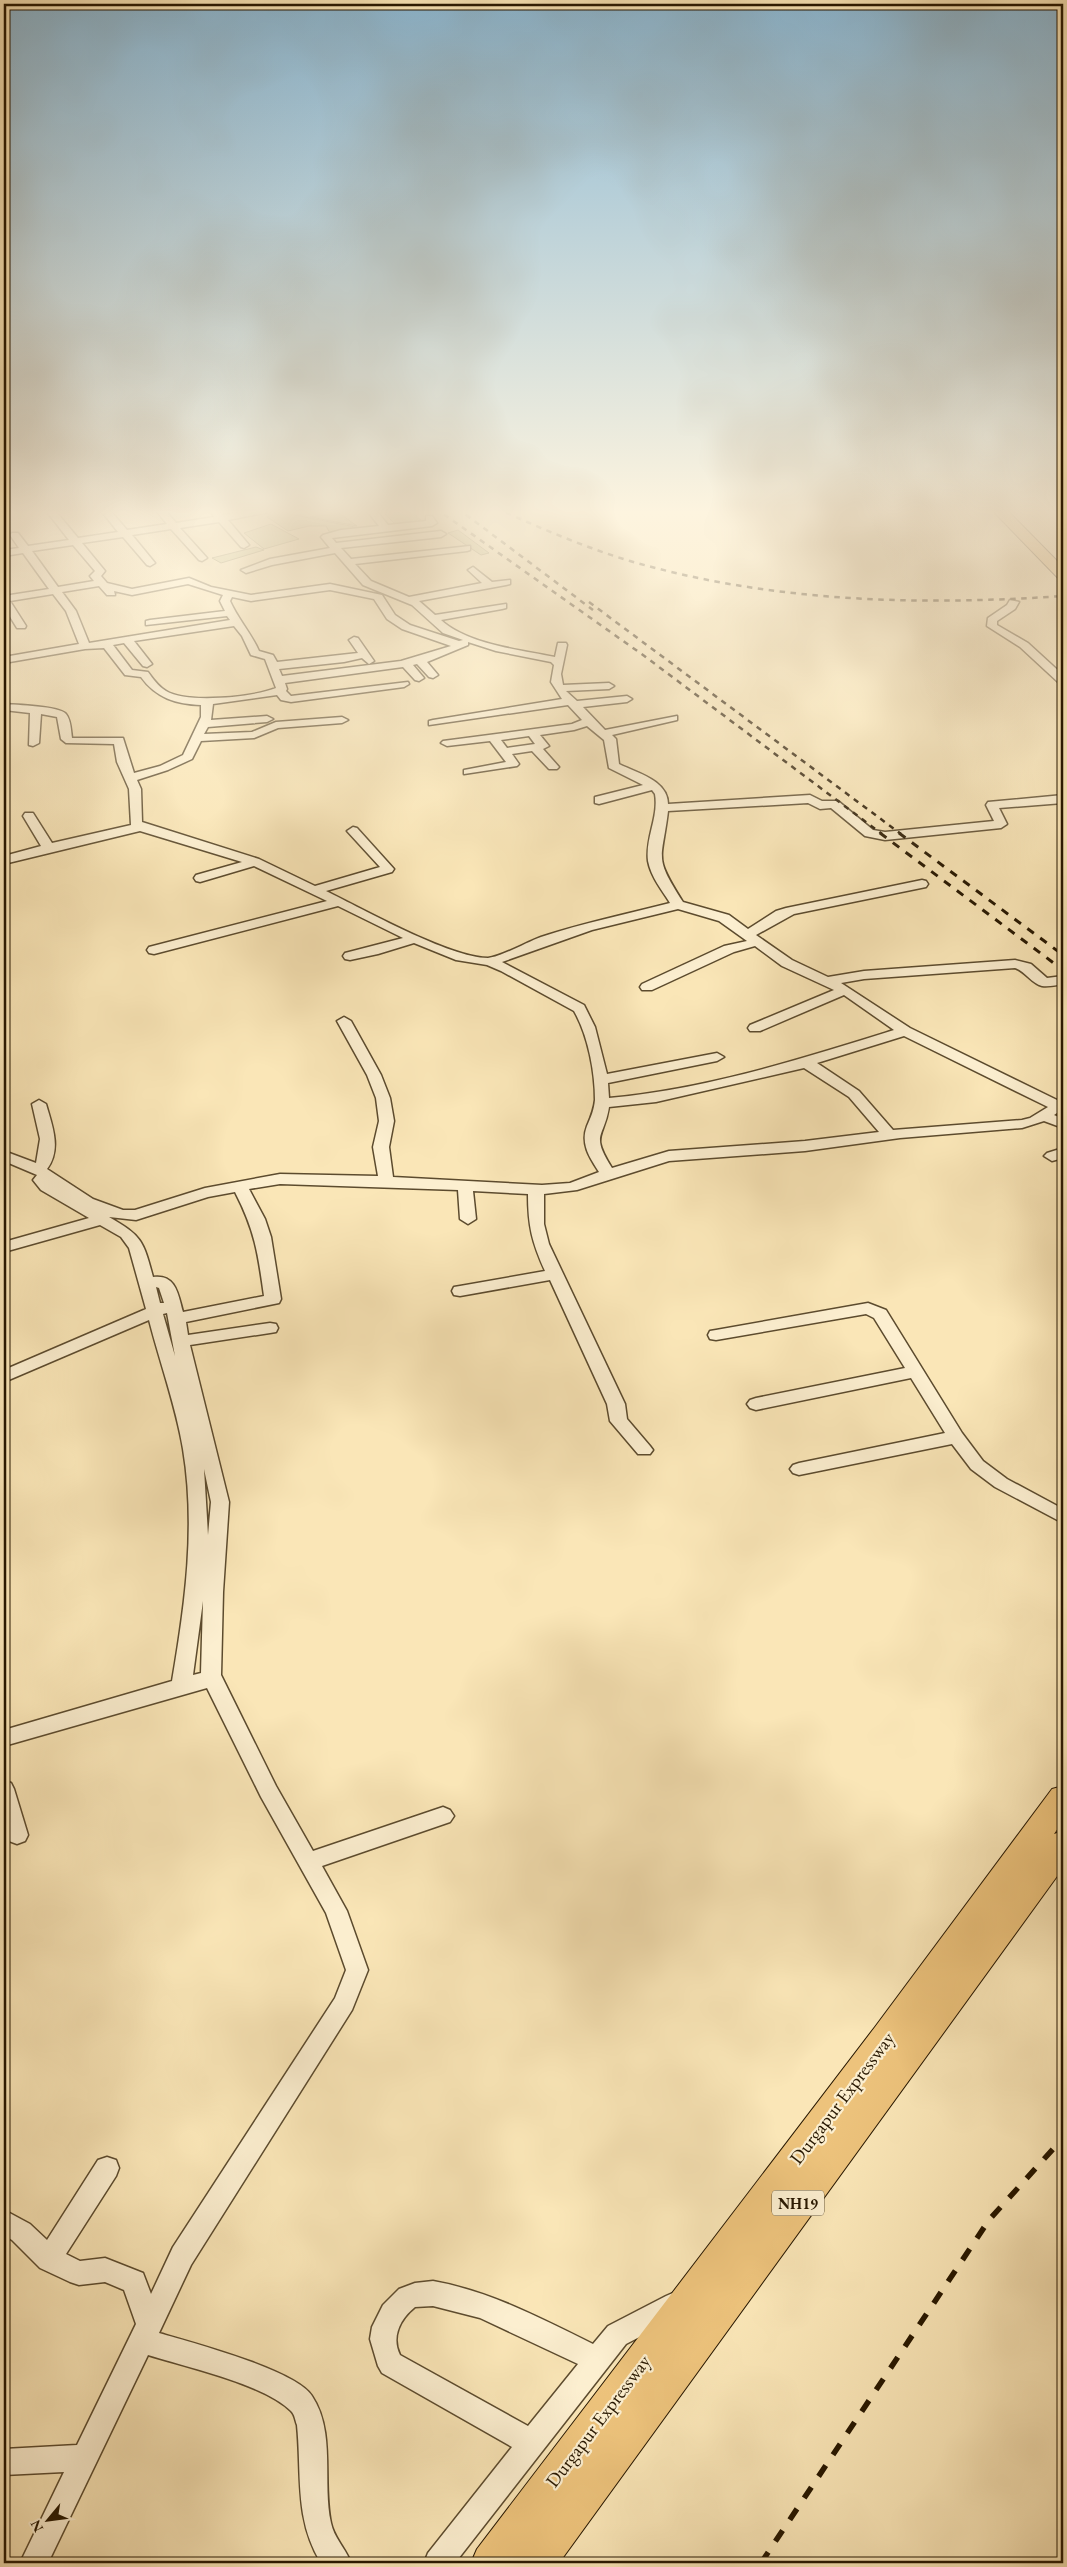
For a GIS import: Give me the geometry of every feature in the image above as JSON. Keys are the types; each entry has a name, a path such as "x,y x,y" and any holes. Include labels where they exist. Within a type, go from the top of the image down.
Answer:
{"highway":[{"name":"Durgapur Expressway","path":"491,2563 693,2296 1063,1798"},
{"name":"Durgapur Expressway","path":"534,2563 1063,1844"}],"street":[{"path":"78,628 85,646"},
{"path":"4,660 204,628"},
{"path":"241,628 255,653 268,655 274,666 285,698 291,699 404,684"},
{"path":"409,628 466,642 549,658 559,662"},
{"path":"442,628 466,642"},
{"path":"995,628 1024,645 1063,681"},
{"path":"126,639 147,664"},
{"path":"354,640 389,686"},
{"path":"105,644 129,673 144,674 152,687 158,692 192,702 207,703 279,685 419,660 466,642"},
{"path":"562,645 554,679 567,703 586,723 605,733 612,743 613,766 661,793 662,808 654,857 658,873 673,906"},
{"path":"274,666 344,659 364,654"},
{"path":"419,660 432,675"},
{"path":"405,663 419,678"},
{"path":"559,688 609,686"},
{"path":"434,723 567,703 627,699"},
{"path":"130,778 185,759 190,753 204,724 208,712 207,703"},
{"path":"4,707 36,709 53,712 62,716 67,739 70,741 119,740 123,762 135,789 136,823 140,827"},
{"path":"33,743 36,709"},
{"path":"605,733 673,718"},
{"path":"204,724 267,719"},
{"path":"196,738 254,734 276,725 342,720"},
{"path":"448,743 586,723"},
{"path":"505,752 543,746 533,732"},
{"path":"468,772 513,764 493,737"},
{"path":"535,748 553,767"},
{"path":"599,800 651,787"},
{"path":"662,808 810,799 820,804 834,804 869,833 885,836 1001,824 992,805 1063,799"},
{"path":"29,816 48,847"},
{"path":"4,860 48,847 140,827 255,862 413,939 460,957 490,962 526,977 579,1008 584,1014 600,1080 602,1103 592,1130 592,1143 608,1174"},
{"path":"312,890 388,869 353,830"},
{"path":"200,878 255,862"},
{"path":"647,987 748,942 781,914 922,884"},
{"path":"154,950 336,903"},
{"path":"490,962 566,933 673,906 724,918 748,942 795,968 828,981 899,1033 1054,1109 1063,1124"},
{"path":"350,956 378,950 413,939"},
{"path":"828,981 864,974 1015,964 1026,966 1044,982 1063,980"},
{"path":"755,1028 841,992"},
{"path":"344,1021 355,1044 376,1077 387,1113 381,1145 386,1181"},
{"path":"602,1103 670,1095 807,1063 899,1033"},
{"path":"600,1080 717,1057"},
{"path":"807,1063 854,1094 890,1136"},
{"path":"39,1104 46,1134 48,1156 41,1180 46,1187 127,1234 134,1242 192,1448 197,1486 198,1537 192,1621 197,1681"},
{"path":"4,1156 42,1172 87,1203 122,1216 136,1215 205,1193 280,1180 386,1181 536,1190 572,1186 669,1156 805,1146 1022,1124 1054,1109"},
{"path":"465,1185 468,1218"},
{"path":"4,1376 153,1312 239,1308 274,1299 263,1237 257,1219 239,1186"},
{"path":"536,1190 537,1233 616,1404 619,1421 644,1450"},
{"path":"4,1247 101,1220"},
{"path":"460,1291 555,1274"},
{"path":"145,1283 164,1282 174,1311 186,1369 202,1421 220,1502 213,1592 197,1681"},
{"path":"716,1335 868,1308 880,1314 917,1371 956,1437 977,1465 988,1475 1063,1517"},
{"path":"181,1341 270,1328"},
{"path":"756,1404 917,1371"},
{"path":"799,1469 956,1437"},
{"path":"4,1738 197,1681 214,1681 268,1791 336,1911 357,1970 352,1988 304,2067 182,2256 34,2563"},
{"path":"4,1789 17,1835"},
{"path":"309,1861 442,1816"},
{"path":"49,2259 107,2168"},
{"path":"4,2222 21,2232 49,2259 79,2273 105,2270 134,2282 145,2332"},
{"path":"532,2443 392,2364 383,2348 384,2328 398,2305 413,2295 432,2293 473,2304 502,2313 597,2360"},
{"path":"438,2563 617,2335 693,2296"},
{"path":"145,2332 283,2388 304,2404 309,2422 317,2523 328,2550 337,2563"},
{"path":"4,2462 83,2458"}],"railway":[{"path":"605,628 882,834"},
{"path":"624,628 901,834"},
{"path":"880,833 1063,970"},
{"path":"899,833 1063,955"},
{"path":"761,2563 989,2220 1063,2138"}]}
